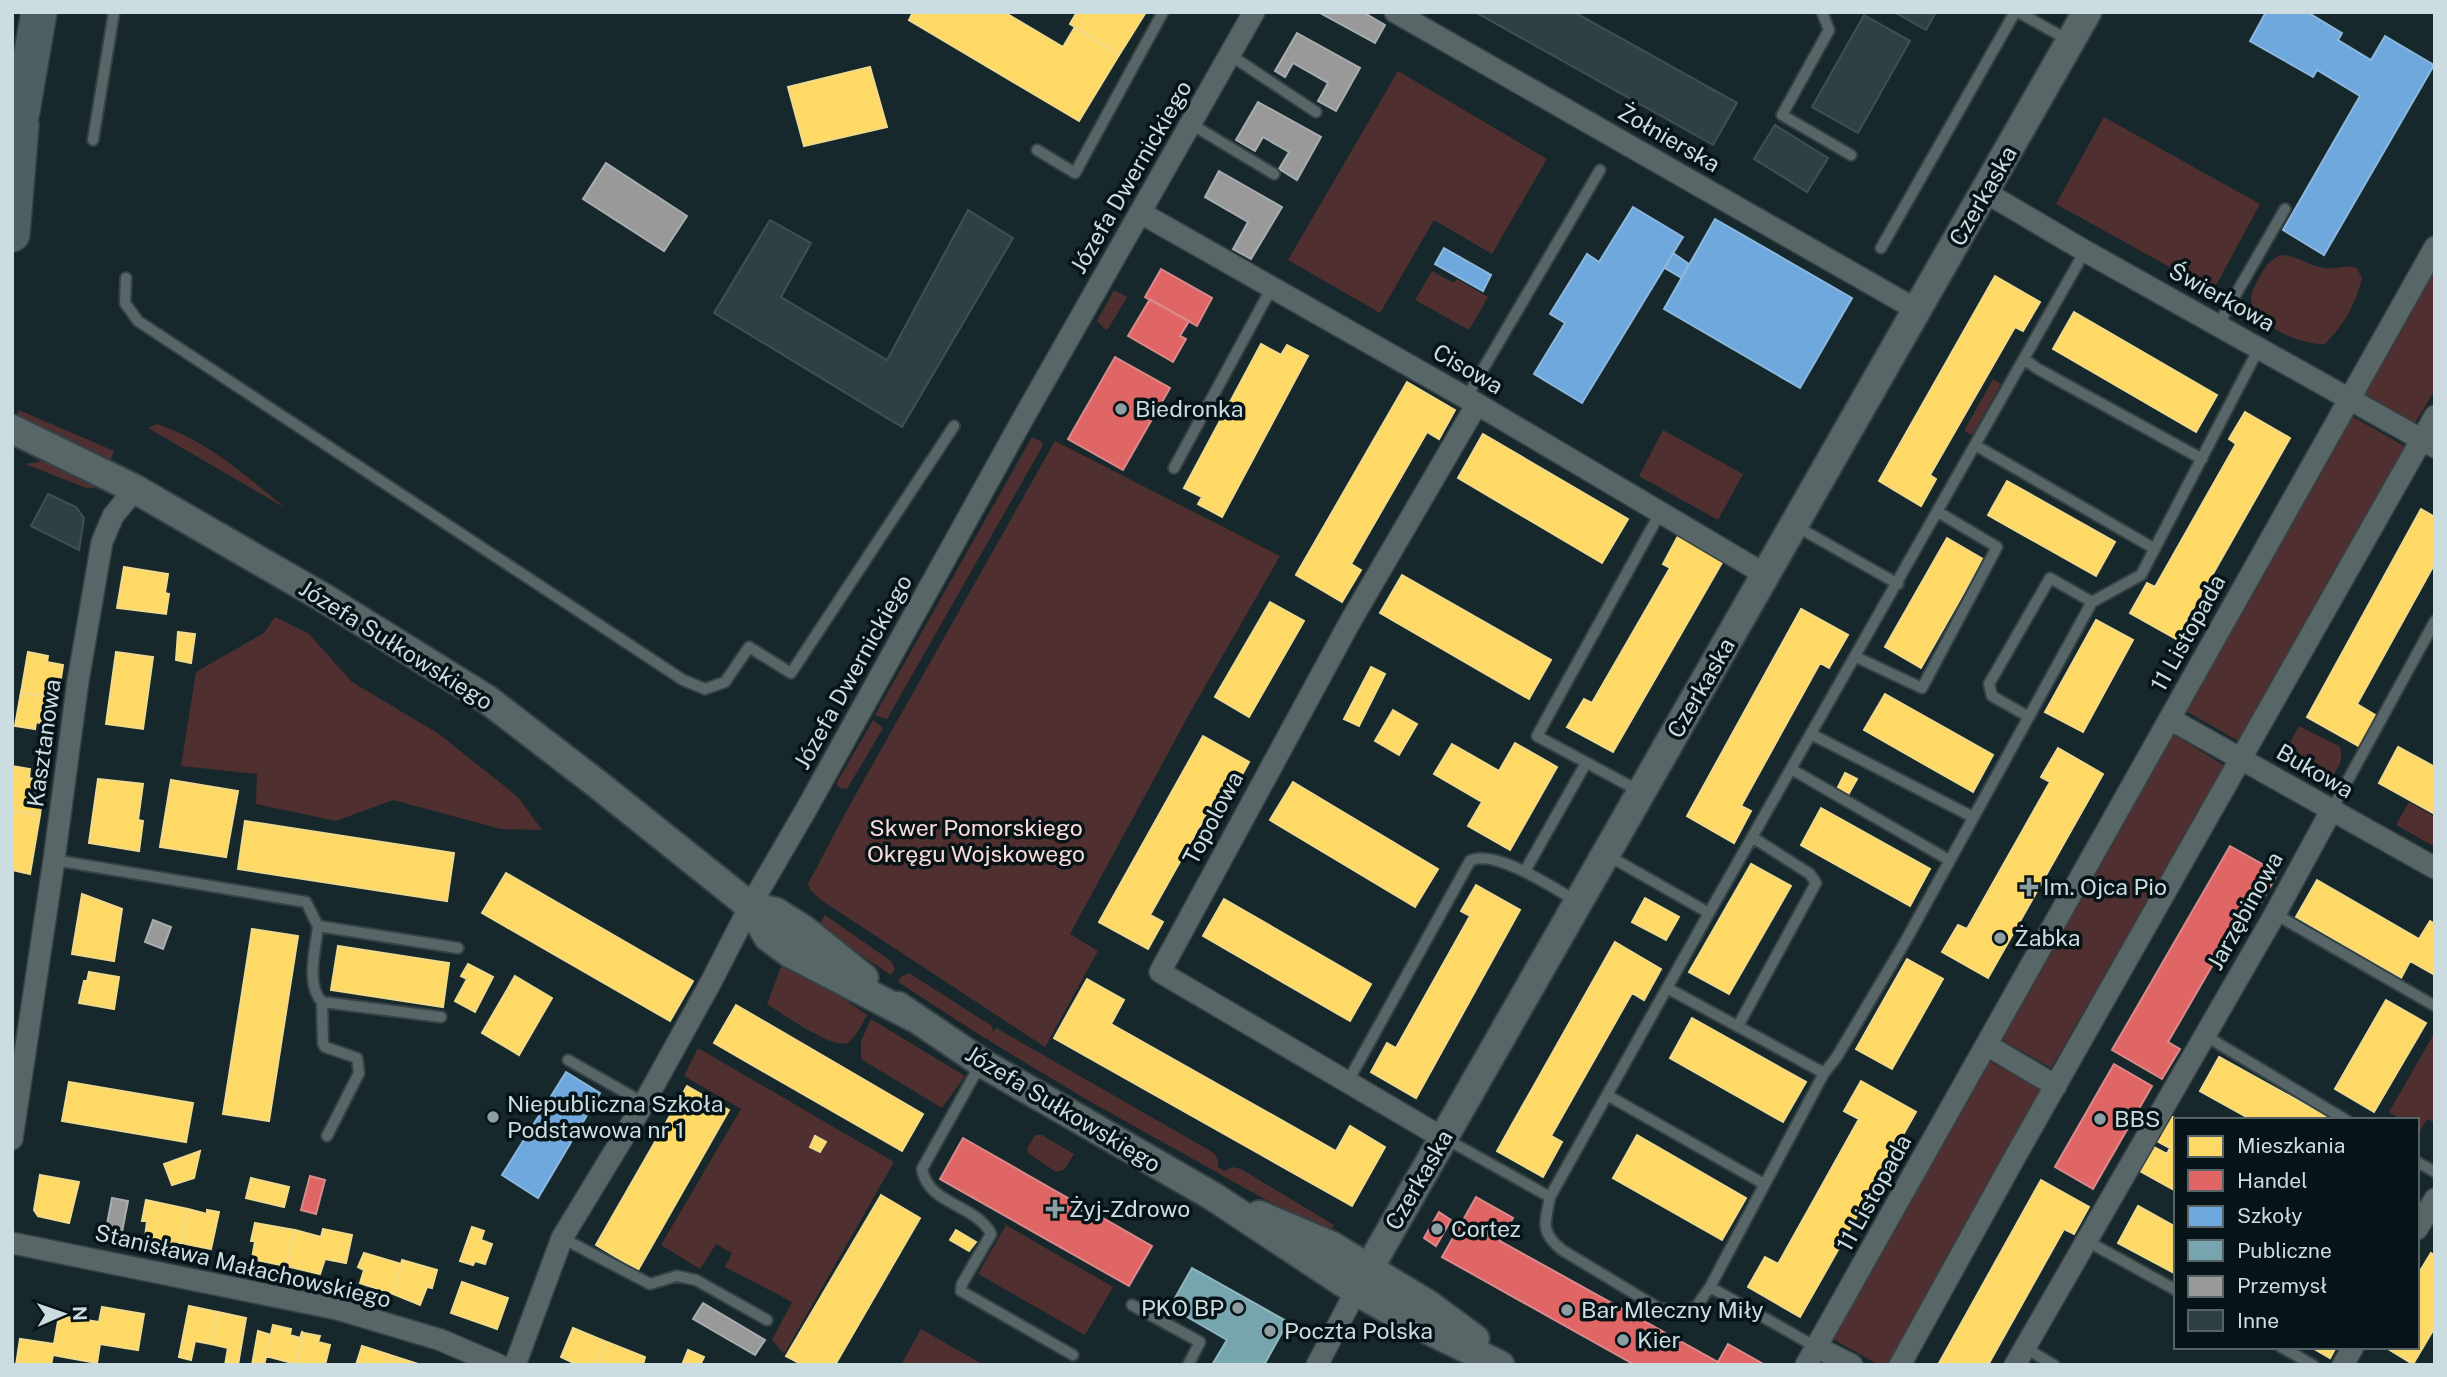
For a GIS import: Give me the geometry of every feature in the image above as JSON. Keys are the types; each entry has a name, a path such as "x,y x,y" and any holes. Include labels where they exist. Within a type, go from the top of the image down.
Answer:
{"main road":[{"path":"12,149 22,111 39,12"},
{"path":"12,234 22,111"}],"street":[{"name":"Józefa Dwernickiego","path":"515,1365 562,1238 644,1103 750,906 1254,12"},
{"name":"Żołnierska","path":"1395,12 1917,310"},
{"name":"Czerkaska","path":"1317,1365 1443,1138 2087,12"},
{"name":"Świerkowa","path":"1984,192 2428,443"},
{"name":"Cisowa","path":"1141,213 1471,401 1766,575"},
{"name":"11 Listopada","path":"1811,1356 2435,247"},
{"name":"Topolowa","path":"1443,1138 1160,972 1471,401"},
{"path":"1900,1365 2241,760 2428,443 2435,416"},
{"name":"Józefa Sułkowskiego","path":"12,429 135,489 324,598 488,700 750,906 768,937 790,953 913,1017 982,1063 1214,1198 1315,1237 1402,1317 1500,1365"},
{"name":"Kasztanowa","path":"12,1139 78,681 102,542 113,516 135,489"},
{"name":"Bukowa","path":"2170,719 2435,868"},
{"name":"Jarzębinowa","path":"2020,1356 2275,914 2331,811"},
{"path":"1987,1045 2056,1086"},
{"path":"2419,1225 2435,1199"},
{"name":"Stanisława Małachowskiego","path":"12,1243 337,1309 441,1340 499,1365"},
{"name":"Józefa Sułkowskiego","path":"1363,1279 1429,1305 1511,1365"},
{"path":"2343,1365 2352,1349"},
{"path":"1811,1356 1852,1365"}],"lane":[{"path":"93,140 114,12"},
{"path":"1037,150 1075,173 1163,12"},
{"path":"1822,12 1829,30 1782,115 1851,155"},
{"path":"1881,248 2017,12 2071,41"},
{"path":"1230,55 1316,112"},
{"path":"1191,124 1274,174"},
{"path":"1471,401 1600,170"},
{"path":"2218,325 2285,209"},
{"path":"2085,251 1550,1197 1544,1227 1552,1242 1661,1309 1683,1310 1696,1307 1710,1287 1824,1073 1836,1058 1905,942 2092,602 2141,575 2259,348"},
{"path":"126,278 125,303 138,321 683,680 705,689 725,682 749,647 791,673 954,426"},
{"path":"1174,468 1272,287"},
{"path":"2024,359 2202,459"},
{"path":"1975,445 2155,549"},
{"path":"1856,657 1922,688 1997,547 1938,512"},
{"path":"1641,792 1537,736 1660,513"},
{"path":"1794,525 1898,584"},
{"path":"2028,717 1992,696 1989,684 2050,578 2092,602"},
{"path":"2331,811 2435,621"},
{"path":"1811,734 1973,817"},
{"path":"1525,871 1586,763"},
{"path":"1791,769 1949,860"},
{"path":"1738,1026 1816,883 1810,874 1752,837"},
{"path":"1606,854 1709,913"},
{"path":"1346,1083 1470,862 1477,858 1486,859 1525,871 1578,902"},
{"path":"54,860 306,902 318,926 313,978 316,995 322,1002 323,1043 325,1047 357,1058 359,1064 359,1073 327,1136"},
{"path":"2275,914 2435,1006"},
{"path":"318,926 458,948"},
{"path":"1667,988 1824,1073"},
{"path":"322,1002 441,1017"},
{"path":"2204,1035 2343,1118"},
{"path":"568,1060 644,1103"},
{"path":"982,1063 922,1169 924,1180 934,1192 986,1222 991,1234 962,1284 961,1292 1073,1355"},
{"path":"1607,1095 1764,1184"},
{"path":"1443,1138 1550,1197"},
{"path":"2419,1163 2435,1172"},
{"path":"562,1238 650,1284 677,1276 696,1280 767,1320"},
{"path":"2085,1240 2174,1289"},
{"path":"1710,1287 1811,1356"},
{"path":"1132,1305 1200,1342 1188,1365"},
{"path":"2285,1349 2314,1365"},
{"name":"Jarzębinowa","path":"2020,1356 2054,1365"}],"green space":[{"path":"1398,71 1547,159 1492,254 1434,220 1380,313 1288,260"},
{"path":"2104,117 2260,204 2213,291 2056,204"},
{"path":"2281,255 2324,268 2357,268 2362,279 2356,297 2343,322 2325,344 2304,341 2280,332 2260,317 2254,308 2251,296 2256,283 2268,264"},
{"path":"2435,260 2435,390 2412,428 2360,393"},
{"path":"1432,271 1454,283 1457,279 1488,297 1469,330 1415,300"},
{"path":"1114,290 1127,297 1106,330 1097,321"},
{"path":"1993,379 2001,384 1972,435 1964,431"},
{"path":"19,410 114,451 110,462 19,418"},
{"path":"2348,414 2406,447 2240,742 2184,710"},
{"path":"157,424 209,449 285,508 148,428"},
{"path":"1663,430 1743,474 1718,520 1639,476"},
{"path":"1032,437 1042,442 1042,447 887,719 875,715"},
{"name":"Skwer Pomorskiego Okręgu Wojskowego","path":"1055,441 1280,556 1192,709 1070,934 1098,951 1045,1047 821,900 810,890 808,884"},
{"path":"52,462 97,484 94,488 86,488 25,464"},
{"path":"275,617 309,634 352,682 439,734 518,797 542,830 501,829 393,800 336,821 256,804 257,774 181,766 196,672 264,633"},
{"path":"873,720 883,728 847,789 840,788 836,784"},
{"path":"2299,726 2339,746 2340,764 2330,779 2313,779 2280,761"},
{"path":"2173,734 2225,766 2051,1068 1995,1036"},
{"path":"2409,802 2435,817 2435,847 2396,825"},
{"path":"825,915 891,961 895,969 891,975 818,926"},
{"path":"788,960 867,1015 849,1042 842,1044 821,1037 767,1004 781,967"},
{"path":"909,973 992,1026 993,1032 996,1028 1214,1153 1218,1167 1225,1171 1232,1167 1241,1169 1334,1225 1329,1235 1084,1098 988,1040 989,1038 986,1039 898,982"},
{"path":"871,1019 965,1076 942,1108 861,1059 861,1041"},
{"path":"2434,1034 2435,1123 2427,1119 2420,1131 2419,1118 2398,1118 2389,1112"},
{"path":"698,1048 894,1162 784,1354 772,1340 792,1302 725,1267 732,1253 716,1244 700,1269 661,1245 741,1109 684,1076"},
{"path":"1986,1059 2041,1090 1888,1365 1879,1365 1831,1338"},
{"path":"1035,1135 1042,1135 1074,1154 1064,1170 1056,1172 1028,1153 1027,1149"},
{"path":"1006,1225 1113,1287 1085,1335 978,1274"},
{"path":"921,1329 984,1365 901,1365"}],"building: Mieszkania":[{"path":"913,12 1004,12 1063,47 1075,27 1119,55 1079,121 909,20"},
{"path":"1077,12 1146,12 1119,55 1070,24"},
{"path":"870,67 887,127 804,146 788,87"},
{"path":"1995,276 2040,302 2023,331 2015,327 1930,475 1936,479 1921,506 1879,481"},
{"path":"2074,312 2217,395 2196,432 2053,349"},
{"path":"1261,344 1281,355 1287,345 1308,356 1222,517 1198,504 1202,497 1184,488"},
{"path":"1407,382 1455,410 1439,439 1427,432 1351,564 1361,570 1342,602 1296,575"},
{"path":"2245,412 2290,438 2176,639 2130,613 2147,583 2155,587 2236,444 2229,439"},
{"path":"1483,434 1628,519 1602,563 1458,478"},
{"path":"2007,481 2115,542 2096,576 1988,515"},
{"path":"2421,509 2435,517 2435,563 2357,704 2377,716 2360,747 2307,717"},
{"path":"1678,536 1723,561 1613,752 1567,727 1584,699 1592,703 1670,568 1663,564"},
{"path":"1947,538 1983,559 1921,668 1885,647"},
{"path":"124,567 168,574 166,614 117,608"},
{"path":"1402,575 1551,660 1529,699 1380,613"},
{"path":"1270,602 1304,621 1249,717 1215,697"},
{"path":"1801,609 1848,635 1829,668 1820,663 1741,806 1751,811 1734,843 1687,816"},
{"path":"2096,620 2133,640 2083,732 2045,712"},
{"path":"178,632 195,634 191,663 176,660"},
{"path":"28,652 48,656 47,662 63,665 58,698 21,693"},
{"path":"116,652 153,657 143,729 106,724"},
{"path":"1371,667 1385,674 1359,726 1344,719"},
{"path":"21,692 57,698 53,726 36,722 35,729 15,726"},
{"path":"1885,694 1993,755 1973,792 1864,730"},
{"path":"1393,710 1417,724 1399,755 1375,741"},
{"path":"1203,736 1249,762 1233,791 1223,785 1150,915 1163,922 1148,949 1099,922"},
{"path":"1515,743 1557,767 1510,850 1468,826 1482,802 1434,774 1452,744 1499,771"},
{"path":"2398,747 2435,767 2435,814 2379,783"},
{"path":"2058,748 2103,774 1988,978 1942,952 1958,925 1967,929 2050,782 2041,777"},
{"path":"12,766 30,769 29,778 44,781 40,815 12,811"},
{"path":"1845,773 1857,779 1848,795 1837,789"},
{"path":"98,779 143,784 138,820 143,821 139,851 89,843"},
{"path":"171,780 238,791 226,857 160,847"},
{"path":"1293,782 1438,869 1415,907 1270,820"},
{"path":"1821,808 1930,869 1910,906 1801,845"},
{"path":"12,811 40,815 30,874 12,870"},
{"path":"245,821 454,853 447,901 238,869"},
{"path":"1751,864 1791,886 1729,994 1689,972"},
{"path":"506,873 693,981 670,1021 482,913"},
{"path":"2317,880 2419,939 2430,921 2435,924 2435,975 2410,961 2401,978 2296,917"},
{"path":"1476,885 1520,910 1416,1098 1371,1072 1387,1043 1396,1048 1470,916 1461,911"},
{"path":"82,894 122,909 114,961 72,954"},
{"path":"1645,898 1679,917 1666,940 1632,922"},
{"path":"1224,899 1371,984 1350,1021 1203,936"},
{"path":"252,929 298,936 269,1121 223,1114"},
{"path":"1615,942 1661,969 1644,1000 1632,993 1551,1136 1562,1142 1543,1177 1497,1151"},
{"path":"338,946 449,963 443,1007 331,990"},
{"path":"1907,959 1943,979 1892,1069 1856,1049"},
{"path":"468,964 493,977 475,1012 455,1001 467,979 461,976"},
{"path":"89,972 119,977 114,1009 79,1003"},
{"path":"515,976 552,998 519,1055 482,1033"},
{"path":"1087,979 1124,1000 1111,1024 1336,1151 1350,1126 1385,1147 1352,1206 1054,1038"},
{"path":"2386,1000 2426,1023 2374,1112 2335,1089"},
{"path":"736,1005 923,1114 902,1151 714,1043"},
{"path":"1692,1018 1806,1082 1783,1122 1670,1058"},
{"path":"2219,1057 2326,1116 2248,1118 2200,1091"},
{"path":"1861,1081 1916,1112 1800,1317 1748,1287 1765,1257 1778,1264 1859,1119 1844,1111"},
{"path":"69,1082 193,1103 186,1142 62,1121"},
{"path":"687,1086 729,1110 638,1270 596,1245"},
{"path":"2171,1116 2174,1118 2174,1190 2140,1171 2154,1147 2167,1154 2170,1148 2157,1141"},
{"path":"1637,1135 1746,1198 1722,1240 1613,1178"},
{"path":"815,1136 826,1142 820,1152 810,1147"},
{"path":"200,1151 194,1178 172,1185 164,1164"},
{"path":"40,1175 79,1182 69,1223 38,1216 34,1210"},
{"path":"251,1178 289,1187 284,1207 246,1198"},
{"path":"2041,1180 2089,1207 2074,1234 2064,1229 1988,1365 1938,1365"},
{"path":"881,1195 920,1218 835,1365 803,1365 786,1356"},
{"path":"146,1200 188,1209 181,1243 169,1244 145,1237 147,1221 142,1221"},
{"path":"2138,1206 2174,1226 2174,1273 2118,1243"},
{"path":"188,1209 207,1214 207,1210 219,1212 211,1249 181,1243"},
{"path":"255,1223 295,1230 286,1266 252,1259 255,1241 251,1241"},
{"path":"472,1227 484,1231 481,1240 492,1244 485,1264 475,1261 473,1265 460,1261"},
{"path":"323,1229 352,1235 346,1263 325,1259 320,1274 286,1266 295,1230 321,1237"},
{"path":"956,1230 976,1242 969,1251 950,1240"},
{"path":"364,1253 401,1264 393,1294 360,1283 364,1270 358,1267"},
{"path":"2431,1253 2435,1256 2435,1327 2413,1364 2388,1349 2419,1349 2419,1273"},
{"path":"402,1260 437,1270 432,1288 427,1287 420,1305 393,1294"},
{"path":"462,1282 508,1298 497,1329 451,1313"},
{"path":"189,1306 218,1312 211,1344 195,1341 191,1360 179,1357"},
{"path":"102,1307 144,1314 138,1350 100,1344 97,1363 53,1355 51,1365 16,1365 20,1339 54,1344 59,1316 99,1322"},
{"path":"218,1312 246,1318 238,1365 225,1365 228,1348 211,1344"},
{"path":"273,1325 291,1329 290,1335 300,1338 302,1332 304,1333 296,1364 266,1356"},
{"path":"573,1328 607,1342 597,1365 578,1365 561,1357"},
{"path":"258,1331 271,1335 264,1365 252,1365"},
{"path":"304,1333 320,1336 318,1342 330,1345 325,1365 296,1364"},
{"path":"607,1342 645,1357 643,1365 597,1365"},
{"path":"362,1346 390,1355 387,1365 356,1365"},
{"path":"2314,1349 2335,1349 2330,1358"},
{"path":"688,1350 704,1357 700,1365 682,1365"},
{"path":"390,1355 418,1364 418,1365 387,1365"}],"building: Handel":[{"path":"1161,269 1212,298 1197,326 1145,297"},
{"path":"1150,299 1189,321 1180,336 1186,339 1173,362 1128,336"},
{"name":"Biedronka","path":"1115,357 1170,388 1123,470 1068,439"},
{"path":"2230,846 2278,873 2261,903 2252,897 2168,1042 2180,1049 2162,1079 2112,1050"},
{"path":"2114,1064 2152,1086 2093,1189 2055,1167"},
{"path":"963,1138 1152,1246 1129,1286 940,1179"},
{"path":"310,1176 325,1180 316,1214 301,1210"},
{"path":"1476,1197 1513,1218 1500,1241 1718,1362 1728,1344 1765,1365 1635,1365 1442,1257"},
{"name":"Cortez","path":"1439,1212 1451,1220 1436,1246 1424,1238"}],"building: Szkoły":[{"path":"2266,12 2307,12 2342,33 2338,40 2371,60 2385,36 2434,65 2324,255 2283,230 2360,96 2317,70 2313,77 2250,41"},
{"path":"1633,207 1683,237 1582,403 1534,374 1565,323 1550,314 1587,254 1599,262"},
{"path":"1715,219 1852,298 1800,388 1664,309"},
{"path":"1444,248 1491,275 1483,291 1435,264"},
{"path":"1673,253 1689,264 1682,278 1665,268"},
{"path":"566,1072 600,1093 538,1198 502,1175"}],"building: Publiczne":[{"path":"1192,1268 1288,1322 1264,1365 1212,1365 1227,1340 1170,1307"}],"building: Przemysł":[{"path":"1363,12 1385,25 1375,43 1320,13"},
{"path":"1297,33 1360,68 1336,111 1318,101 1328,83 1293,63 1285,77 1275,71"},
{"path":"1258,102 1321,137 1297,180 1279,169 1289,152 1263,137 1255,151 1236,140"},
{"path":"606,163 687,216 664,251 583,199"},
{"path":"1219,171 1282,207 1251,259 1233,249 1248,222 1205,197"},
{"path":"153,920 171,927 163,949 145,942"},
{"path":"112,1198 128,1201 122,1232 106,1229"},
{"path":"703,1303 765,1340 755,1355 693,1319"}],"building: Inne":[{"path":"1475,12 1574,12 1737,103 1713,145"},
{"path":"1894,12 1936,12 1926,30"},
{"path":"1864,15 1910,41 1858,133 1812,107"},
{"path":"1775,125 1828,158 1807,192 1754,159"},
{"path":"968,210 1013,238 902,427 714,313 770,220 811,243 781,297 887,360"},
{"path":"48,494 76,507 84,518 79,550 31,526"}],"place":[{"name":"Biedronka","path":"1121,409"},
{"name":"Im. Ojca Pio","path":"2029,887"},
{"name":"Żabka","path":"2000,938"},
{"name":"Niepubliczna Szkoła Podstawowa nr 1","path":"493,1117"},
{"name":"BBS","path":"2100,1119"},
{"name":"Żyj-Zdrowo","path":"1055,1209"},
{"name":"Cortez","path":"1437,1229"},
{"name":"PKO BP","path":"1238,1308"},
{"name":"Bar Mleczny Miły","path":"1567,1310"},
{"name":"Poczta Polska","path":"1270,1331"},
{"name":"Kier","path":"1623,1340"}]}
